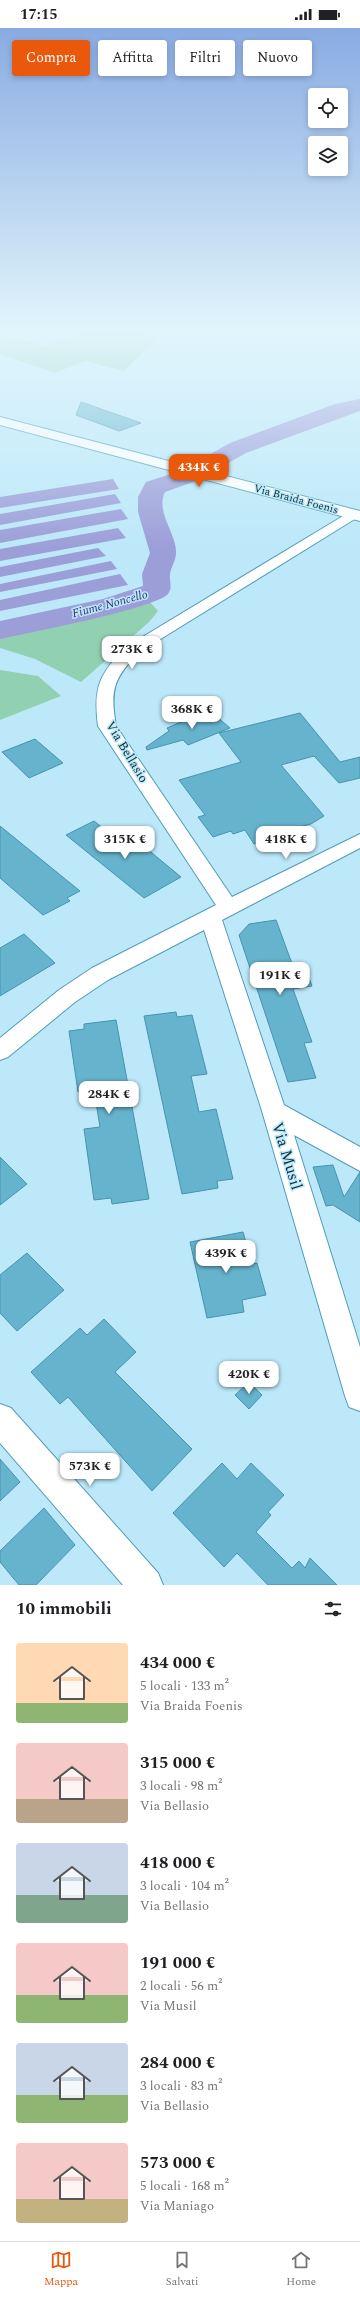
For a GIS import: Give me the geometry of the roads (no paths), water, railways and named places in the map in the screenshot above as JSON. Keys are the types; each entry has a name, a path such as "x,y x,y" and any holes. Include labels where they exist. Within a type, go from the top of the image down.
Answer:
{"street":[{"name":"Via Braida Foenis","path":"0,421 356,515"},
{"name":"Via Bellasio","path":"219,913 108,726 103,701 106,684 114,667 132,650 356,515"},
{"path":"0,1051 67,996 100,974 360,840"},
{"name":"Via Musil","path":"219,913 274,1111 360,1396"},
{"path":"274,1111 358,1154"},
{"path":"0,1419 146,1585"}],"water":[{"path":"113,479 119,489 0,508 0,497"},
{"path":"115,494 121,503 0,525 0,514"},
{"path":"121,509 128,519 0,543 0,530"},
{"path":"118,528 126,538 0,561 0,549"},
{"path":"98,548 106,556 0,577 0,567"},
{"path":"111,561 117,569 0,592 0,584"},
{"path":"120,574 128,585 0,611 0,600"}],"waterway":[{"name":"Fiume Noncello","path":"0,630 109,606 149,594 157,589 156,574 163,553 151,512 150,497 155,487 188,476 238,448 282,433 343,409 360,405"}]}
